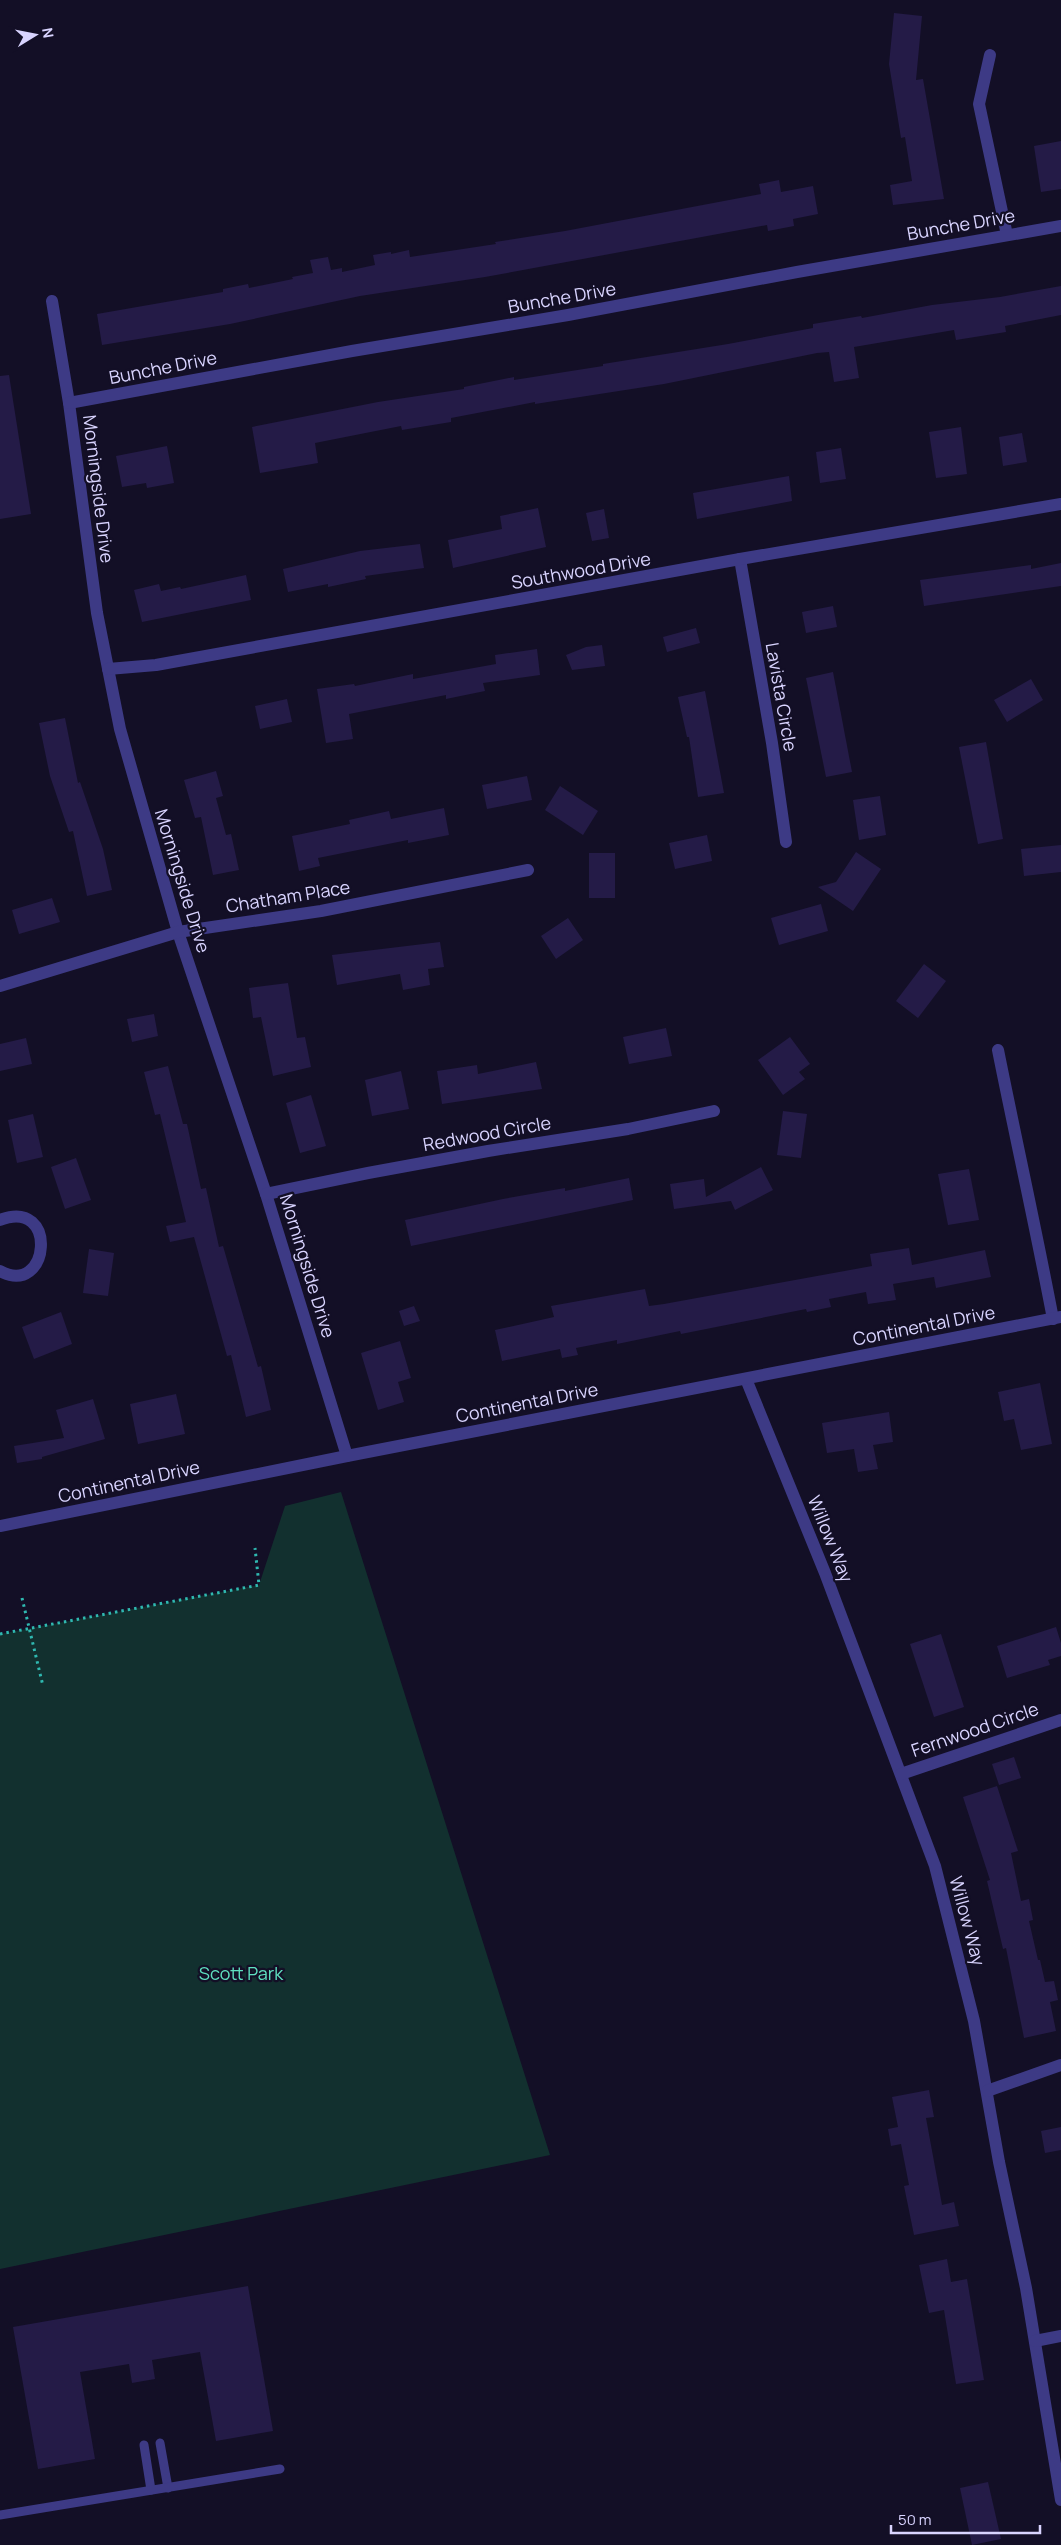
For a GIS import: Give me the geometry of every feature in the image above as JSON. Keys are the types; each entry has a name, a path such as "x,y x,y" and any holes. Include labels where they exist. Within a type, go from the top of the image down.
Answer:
{"street":[{"path":"990,56 979,104 1006,235"},
{"name":"Bunche Drive","path":"69,403 343,352 568,315 1061,226"},
{"name":"Morningside Drive","path":"52,301 69,403 95,604 120,729 178,932 266,1194 347,1456"},
{"name":"Southwood Drive","path":"108,669 156,666 740,559 1061,504"},
{"name":"Lavista Circle","path":"740,559 772,743 786,842"},
{"name":"Chatham Place","path":"0,986 178,932 320,910 528,870"},
{"path":"998,1050 1022,1171 1032,1205 1057,1318"},
{"name":"Redwood Circle","path":"266,1194 378,1171 628,1129 714,1111"},
{"path":"0,1220 18,1217 27,1220 40,1235 42,1244 37,1264 30,1270 12,1275 0,1271"},
{"name":"Continental Drive","path":"0,1526 347,1456 1057,1318"},
{"name":"Willow Way","path":"746,1379 825,1573 934,1866 959,1956 974,2021 1035,2341 1061,2500"},
{"name":"Fernwood Circle","path":"901,1774 1061,1720"},
{"path":"986,2091 1061,2065"},
{"path":"1035,2341 1061,2336"}],"lane":[{"path":"160,2443 168,2488"},
{"path":"144,2445 151,2490"},
{"path":"0,2515 280,2470"}],"path":[{"path":"0,1634 259,1585 255,1548"},
{"path":"22,1598 43,1686"}],"green space":[{"name":"Scott Park","path":"341,1492 550,2155 0,2269 0,1634 259,1585 285,1506"}],"building":[{"path":"894,13 922,16 916,80 923,79 944,199 893,205 890,185 912,181 905,137 901,138 889,64"},
{"path":"1061,141 1061,189 1041,192 1034,146"},
{"path":"779,180 781,192 813,186 818,214 793,219 794,226 768,231 767,225 485,277 360,296 230,324 102,345 97,314 223,292 223,289 248,284 249,288 293,279 292,277 313,273 310,260 328,257 331,270 342,268 342,272 375,265 373,255 409,250 410,257 496,244 495,242 565,231 761,194 759,184"},
{"path":"1061,286 1061,315 1005,326 1006,332 956,340 954,330 854,347 859,378 834,382 829,352 817,353 664,384 535,404 535,402 451,418 451,422 402,430 401,426 315,443 318,463 260,473 252,427 378,402 464,389 464,387 514,377 514,380 728,344 813,328 813,324 861,316 862,318 932,305 1000,297"},
{"path":"9,375 31,514 0,519 0,376"},
{"path":"961,427 967,474 936,478 929,432"},
{"path":"1022,433 1027,462 1003,466 999,437"},
{"path":"167,446 174,483 147,488 146,483 122,487 116,456"},
{"path":"841,448 846,479 820,483 816,452"},
{"path":"789,476 792,501 697,519 693,493"},
{"path":"538,508 546,547 453,568 448,540 502,529 500,516"},
{"path":"604,509 609,538 592,541 586,513"},
{"path":"420,544 424,568 365,576 366,579 328,587 328,584 288,592 283,569 360,551"},
{"path":"1061,563 1061,586 924,606 920,580 1031,565 1031,569"},
{"path":"246,575 251,600 142,622 134,590 159,584 161,591 180,587 181,589"},
{"path":"833,606 837,627 806,633 802,612"},
{"path":"696,628 700,643 667,652 663,637"},
{"path":"602,645 605,666 572,670 566,655 586,647"},
{"path":"537,649 540,675 483,683 485,691 446,699 446,695 349,714 353,739 326,743 317,689 354,684 355,686 413,674 413,679 496,664 495,655"},
{"path":"833,672 852,772 826,777 806,678"},
{"path":"1031,679 1043,700 1007,722 994,700"},
{"path":"705,691 724,793 698,797 689,737 687,737 678,697"},
{"path":"287,699 292,722 260,729 255,706"},
{"path":"65,718 78,783 80,782 103,849 112,890 87,896 73,831 69,832 50,776 39,723"},
{"path":"986,742 1003,839 978,844 959,747"},
{"path":"216,771 223,796 216,798 226,835 231,834 239,870 213,875 201,817 195,818 184,780"},
{"path":"527,776 532,800 487,809 482,785"},
{"path":"560,786 598,811 583,835 545,810"},
{"path":"880,796 886,835 859,840 853,800"},
{"path":"444,808 449,835 408,843 408,840 318,858 320,866 299,871 292,836 350,824 349,820 389,811 391,819"},
{"path":"707,835 712,861 675,869 669,843"},
{"path":"1061,845 1061,872 1024,876 1021,849"},
{"path":"856,852 881,869 853,911 818,887 836,882"},
{"path":"589,853 615,853 615,898 589,898"},
{"path":"52,898 60,922 19,934 12,910"},
{"path":"821,904 828,931 779,945 771,918"},
{"path":"568,918 583,940 556,959 541,936"},
{"path":"440,942 444,967 428,969 430,985 403,990 400,974 337,985 332,955"},
{"path":"924,964 946,981 918,1018 896,1001"},
{"path":"288,983 297,1038 305,1037 311,1067 273,1076 261,1017 253,1018 249,988"},
{"path":"154,1014 158,1036 132,1042 127,1019"},
{"path":"666,1028 672,1056 629,1064 623,1037"},
{"path":"790,1037 810,1064 799,1072 805,1079 783,1095 758,1060"},
{"path":"26,1038 32,1064 0,1071 0,1044"},
{"path":"536,1062 542,1089 442,1104 437,1071 477,1065 478,1074"},
{"path":"168,1066 183,1124 187,1124 201,1189 206,1188 219,1247 223,1246 258,1367 261,1366 271,1410 246,1417 231,1355 227,1356 194,1237 170,1242 166,1226 186,1222 160,1114 155,1115 144,1072"},
{"path":"401,1071 409,1109 372,1116 365,1080"},
{"path":"311,1095 326,1146 300,1153 286,1103"},
{"path":"783,1111 807,1114 801,1158 777,1155"},
{"path":"33,1114 43,1157 17,1163 8,1120"},
{"path":"76,1158 91,1200 65,1209 51,1167"},
{"path":"761,1167 773,1190 735,1210 731,1201 674,1209 670,1184 704,1179 706,1197"},
{"path":"969,1169 979,1220 948,1225 938,1174"},
{"path":"629,1178 633,1200 411,1246 405,1220 503,1199 565,1188 565,1191"},
{"path":"909,1248 912,1265 985,1250 991,1277 936,1288 934,1277 893,1284 896,1300 868,1304 866,1292 829,1299 831,1307 807,1312 806,1309 681,1334 680,1331 617,1344 617,1340 576,1348 578,1355 562,1358 560,1349 502,1361 495,1330 554,1317 551,1306 645,1289 649,1306 664,1304 872,1266 870,1254"},
{"path":"89,1249 114,1253 108,1296 83,1293"},
{"path":"414,1306 420,1321 404,1326 399,1311"},
{"path":"61,1312 72,1344 34,1359 22,1327"},
{"path":"400,1341 411,1378 398,1382 404,1402 378,1410 361,1353"},
{"path":"1040,1383 1052,1444 1021,1450 1014,1419 1004,1421 998,1392"},
{"path":"176,1394 185,1434 138,1444 130,1404"},
{"path":"93,1399 105,1439 42,1457 42,1459 17,1463 14,1446 64,1438 56,1410"},
{"path":"889,1412 893,1442 873,1445 878,1469 858,1472 854,1449 827,1453 822,1423"},
{"path":"1056,1627 1061,1643 1061,1656 1048,1660 1050,1665 1007,1678 997,1646"},
{"path":"941,1634 964,1707 934,1717 910,1644"},
{"path":"1014,1757 1021,1778 999,1785 992,1764"},
{"path":"997,1786 1018,1851 1011,1853 1021,1901 1029,1899 1033,1920 1029,1921 1038,1960 1040,1960 1045,1982 1054,1981 1058,2000 1050,2002 1056,2031 1024,2038 1006,1948 1003,1949 987,1881 990,1880 963,1797"},
{"path":"929,2090 934,2117 926,2118 942,2205 954,2202 959,2226 914,2235 904,2186 909,2185 901,2144 891,2146 888,2129 898,2127 892,2097"},
{"path":"1061,2127 1061,2150 1045,2153 1041,2131"},
{"path":"947,2259 951,2282 967,2279 984,2380 956,2384 944,2310 929,2313 919,2265"},
{"path":"248,2286 273,2431 216,2441 200,2352 152,2360 155,2379 132,2383 129,2364 80,2372 95,2459 38,2469 13,2327"},
{"path":"988,2482 1001,2539 972,2545 960,2488"}]}
